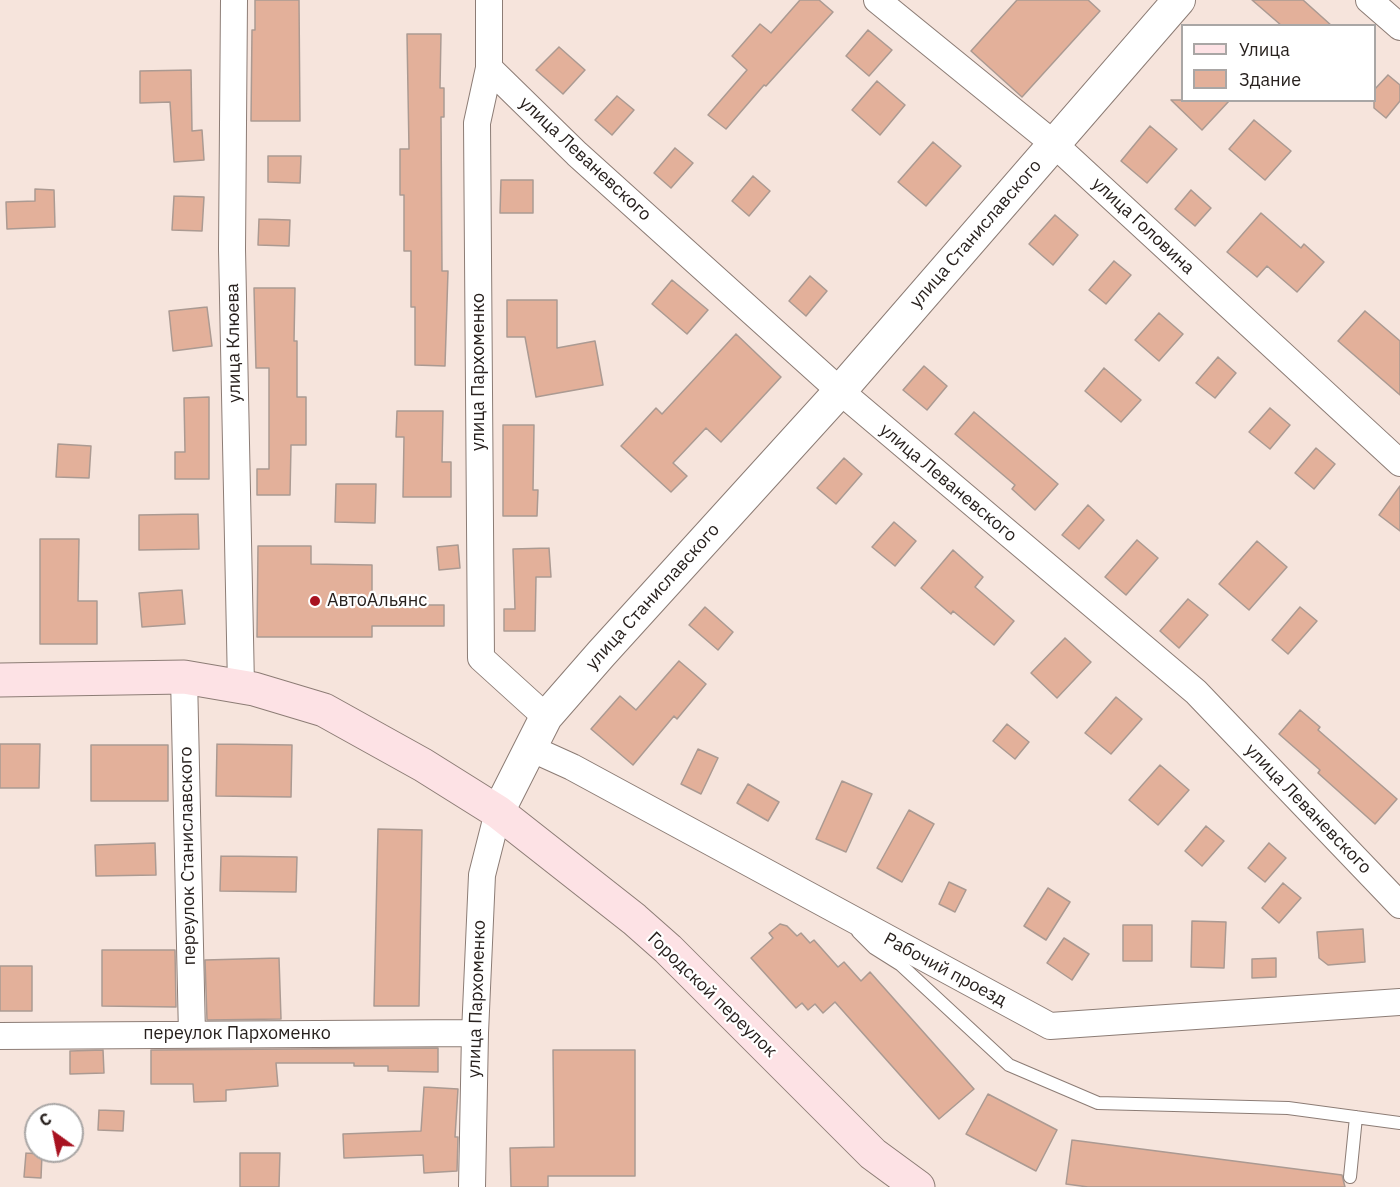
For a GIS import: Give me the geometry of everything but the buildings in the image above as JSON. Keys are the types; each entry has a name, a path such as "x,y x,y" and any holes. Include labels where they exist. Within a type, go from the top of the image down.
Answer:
{"main road":[{"path":"0,680 184,677 240,686 324,710 423,765 498,812"},
{"name":"Городской переулок","path":"498,812 634,919 668,949 873,1154 918,1187"}],"street":[{"name":"улица Клюева","path":"234,0 232,249 240,686"},
{"name":"улица Пархоменко","path":"489,0 489,68 477,123 481,658 546,717"},
{"name":"улица Головина","path":"877,0 1054,144 1400,463"},
{"name":"улица Станиславского","path":"498,812 546,717 840,391 1179,0"},
{"path":"1369,0 1400,27"},
{"name":"улица Леваневского","path":"489,68 577,154 840,391 1196,692 1400,905"},
{"name":"переулок Станиславского","path":"184,677 192,1035"},
{"name":"Рабочий проезд","path":"530,748 572,767 1050,1026 1400,1002"},
{"name":"улица Пархоменко","path":"472,1187 475,1033 482,876 498,812"},
{"name":"переулок Пархоменко","path":"0,1036 475,1033"}],"lane":[{"path":"838,913 874,948 901,965 1009,1065 1098,1103 1288,1108 1400,1123"},
{"path":"1350,1177 1356,1117"}],"place":[{"name":"АвтоАльянс","path":"315,601"}]}
